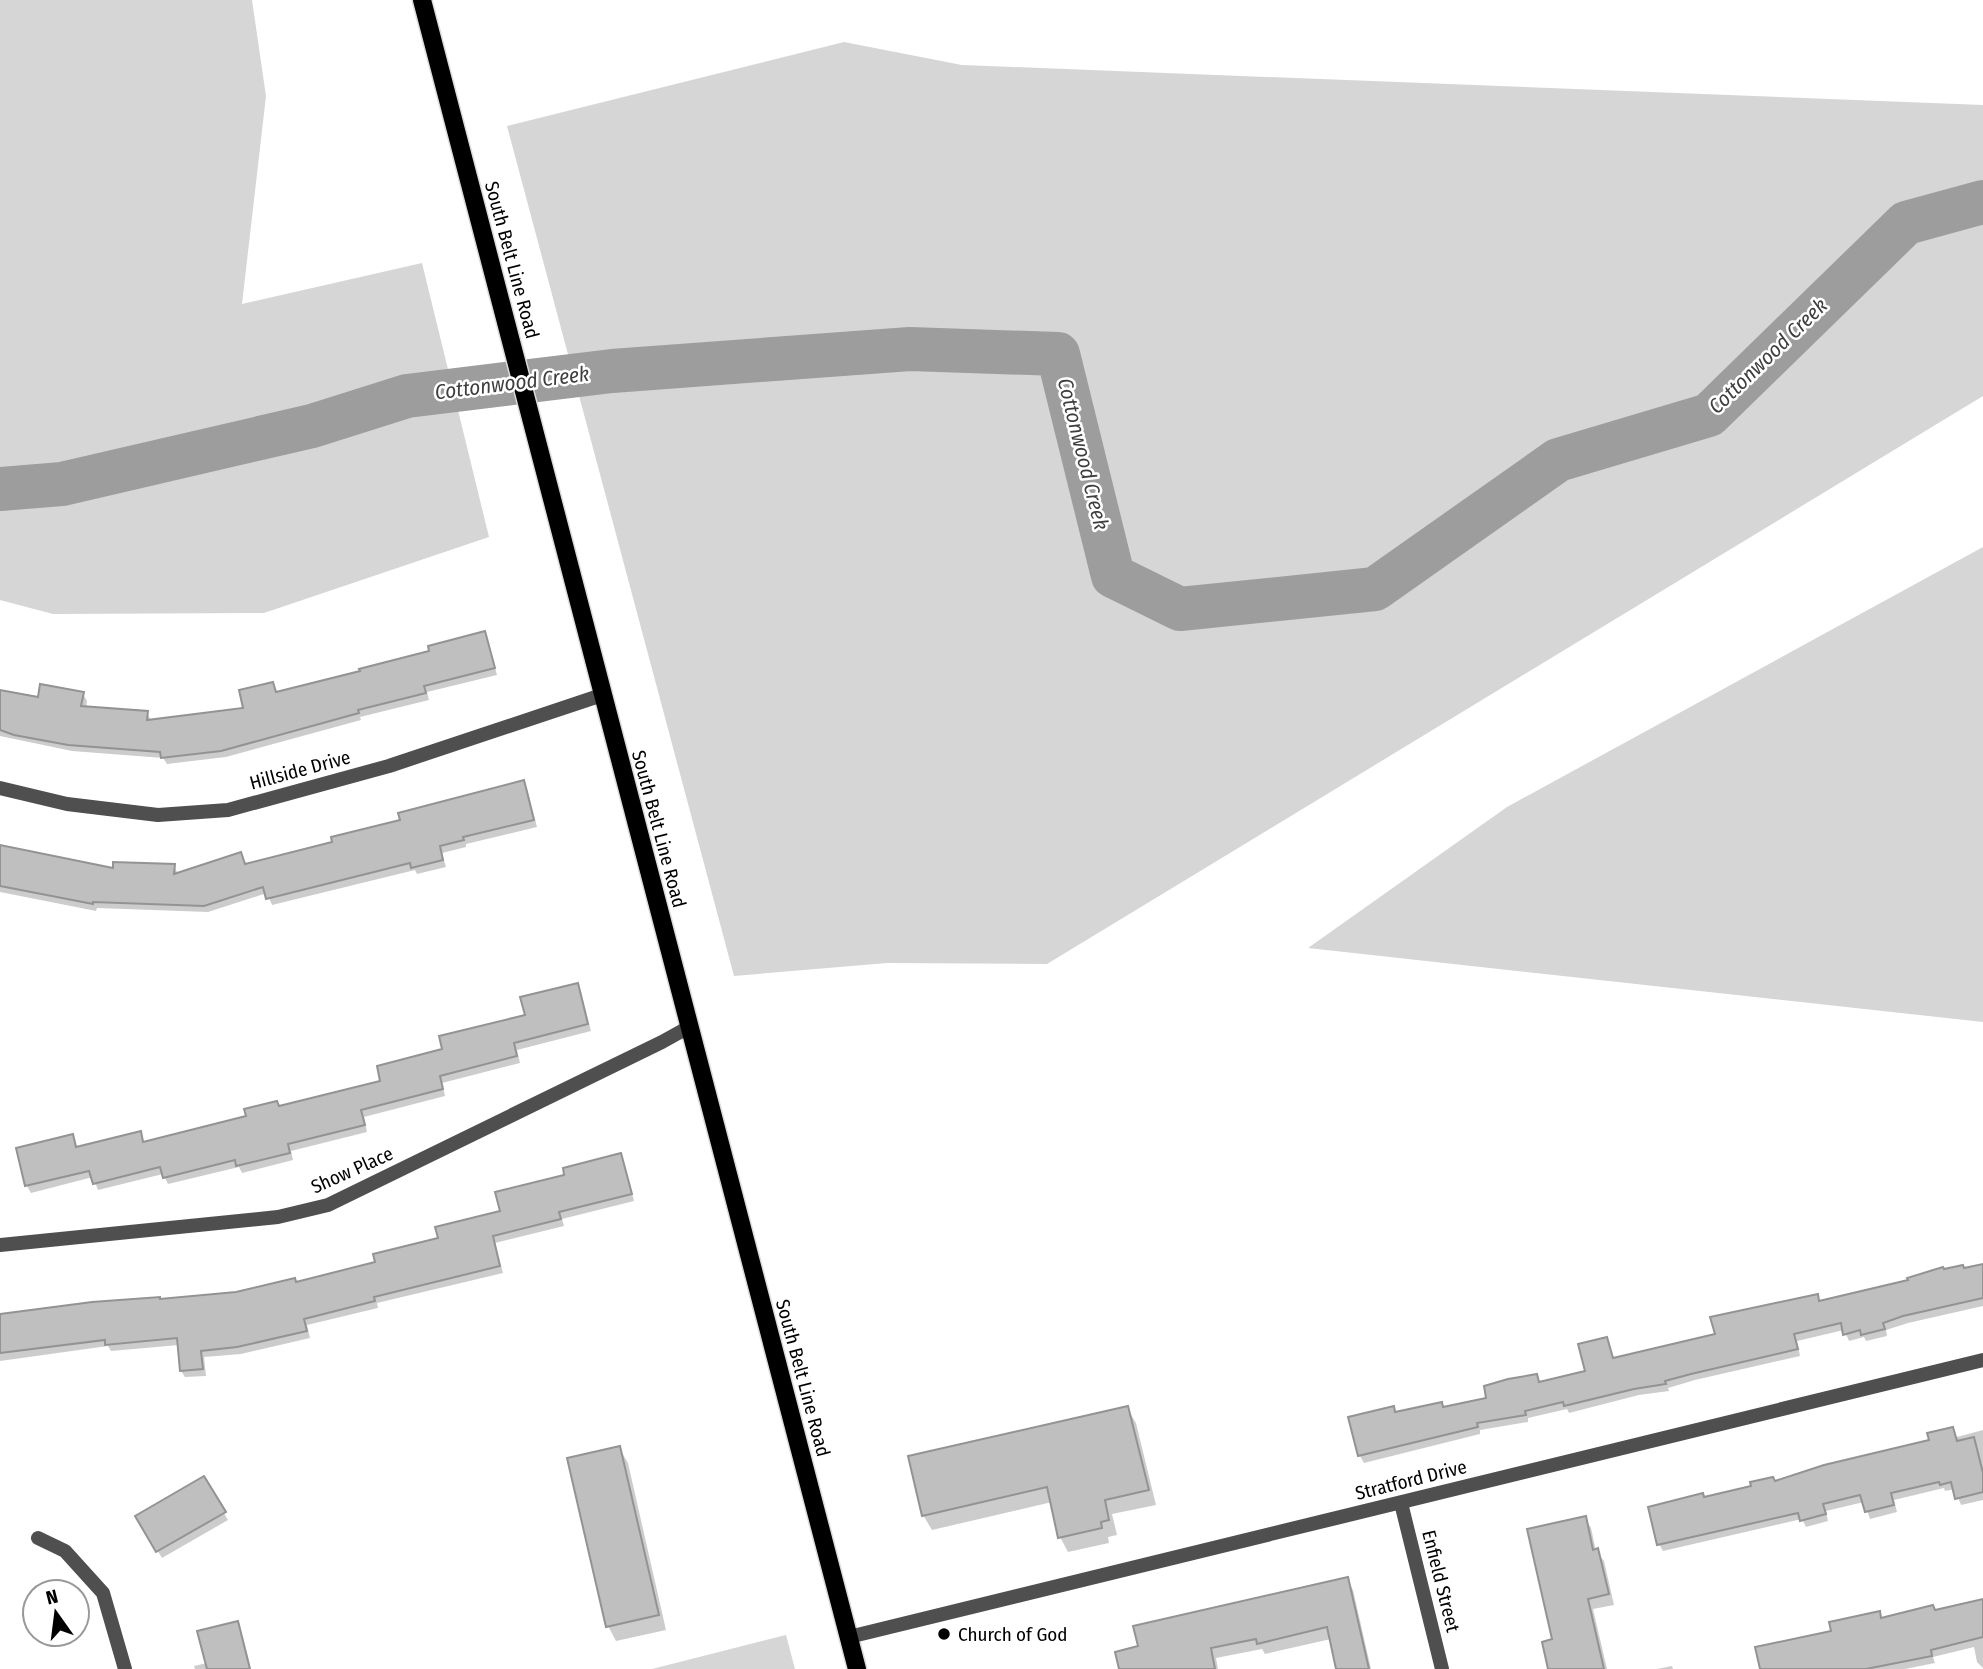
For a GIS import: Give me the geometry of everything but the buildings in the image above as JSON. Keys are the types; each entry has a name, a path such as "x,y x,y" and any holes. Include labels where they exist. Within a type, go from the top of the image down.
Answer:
{"main road":[{"name":"South Belt Line Road","path":"422,0 857,1669"}],"street":[{"name":"Hillside Drive","path":"0,788 67,804 158,815 228,810 389,766 602,695"},
{"name":"Show Place","path":"0,1245 278,1217 328,1205 689,1027"},
{"name":"Stratford Drive","path":"849,1637 1983,1360"},
{"name":"Enfield Street","path":"1401,1503 1442,1669"},
{"path":"38,1538 65,1551 103,1592 125,1669"}],"shaded area":[{"path":"0,0 252,0 266,96 242,304 422,263 489,537 264,613 53,614 0,600"},
{"path":"844,42 962,65 1983,105 1983,396 1047,964 887,963 734,976 507,126"},
{"path":"1983,547 1983,1022 1308,948 1507,807"},
{"path":"786,1635 795,1669 652,1669"}],"waterway":[{"name":"Cottonwood Creek","path":"0,489 62,484 312,426 407,396 612,371 910,349 1058,354 1113,576 1180,609 1375,589 1558,460 1709,415 1906,223 1983,202"}],"place":[{"name":"Church of God","path":"944,1634"}]}
